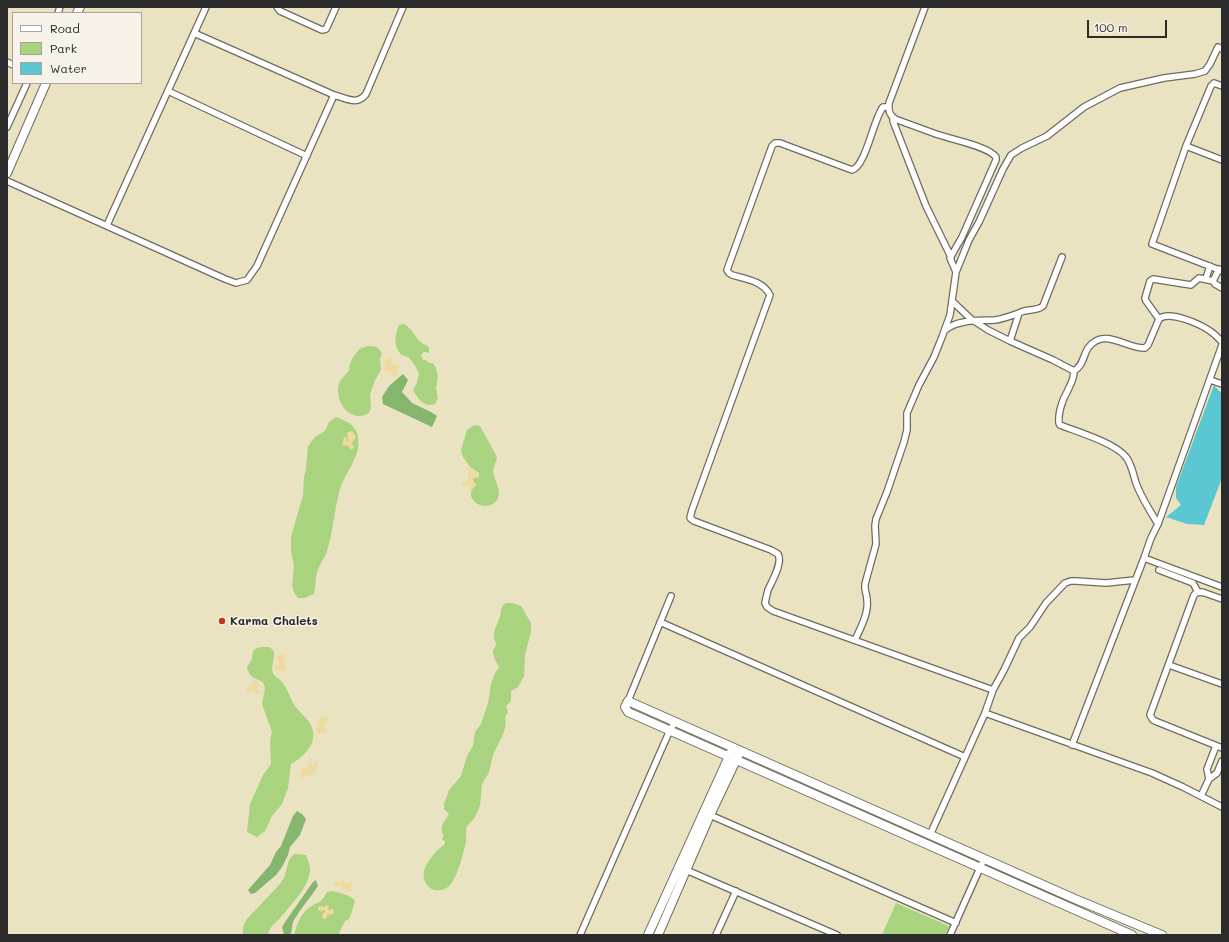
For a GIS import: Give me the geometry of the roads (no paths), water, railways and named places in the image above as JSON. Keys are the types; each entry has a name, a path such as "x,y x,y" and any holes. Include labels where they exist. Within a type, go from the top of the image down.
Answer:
{"street":[{"path":"107,225 206,7"},
{"path":"277,7 280,11 322,30 326,29 336,7"},
{"path":"194,33 334,95 356,101 362,99 366,94 403,7"},
{"path":"925,7 889,107 889,111 893,117 893,121 926,206 951,257 956,272"},
{"path":"855,640 866,612 868,600 864,589 876,544 876,518 887,492 904,442 907,430 907,413 912,399 934,356 945,330 950,314 956,272 969,240 980,222 1002,169 1008,159 1011,155 1022,148 1047,136 1084,107 1120,88 1205,71 1218,47 1222,49"},
{"path":"1213,281 1220,270 1152,245 1186,146 1212,84 1214,83 1222,86"},
{"path":"7,127 26,84"},
{"path":"7,173 46,84"},
{"path":"168,91 307,156"},
{"path":"7,181 107,225 225,280 236,283 247,280 257,266 334,95"},
{"path":"889,107 883,107 878,114 866,150 859,166 856,169 852,170 780,143 775,143 772,146 728,270 732,275 757,282 764,286 770,295 690,518 694,521 778,554 780,560 768,591 765,603 767,607 779,613 993,690"},
{"path":"893,117 937,134 965,142 991,152 996,157 984,188 951,257"},
{"path":"1186,146 1222,160"},
{"path":"945,330 954,324 996,320 1008,318 1025,310 1038,310 1043,306 1062,257"},
{"path":"1206,278 1210,266"},
{"path":"1159,319 1145,298 1150,281 1153,279 1191,286 1199,278 1206,278 1222,288"},
{"path":"952,301 974,321 988,330 1074,371"},
{"path":"1010,341 1019,313"},
{"path":"1072,745 1151,538 1158,524 1222,344 1209,330 1179,317 1166,316 1159,319 1146,348 1136,347 1113,339 1101,339 1089,346 1079,368 1074,371"},
{"path":"1074,371 1074,378 1066,394 1058,423 1103,441 1126,456 1140,491 1158,524"},
{"path":"1210,380 1222,384"},
{"path":"1144,558 1222,587"},
{"path":"1159,570 1192,583 1198,592 1222,599"},
{"path":"930,835 985,713 993,690 1019,638 1030,627 1046,603 1065,583 1071,581 1106,583 1135,580"},
{"path":"1198,592 1193,598 1151,712 1151,718 1219,747 1207,769 1209,779"},
{"path":"671,596 625,707 628,712 1132,935"},
{"path":"660,622 965,757"},
{"path":"1169,665 1222,684"},
{"path":"628,701 1148,932 1162,935"},
{"path":"985,713 1152,773 1222,807"},
{"path":"580,935 670,730 675,722"},
{"path":"648,935 733,747"},
{"path":"658,935 710,815 741,750"},
{"path":"1201,796 1209,779 1217,773 1222,761"},
{"path":"710,815 956,923"},
{"path":"950,935 984,859"},
{"path":"686,870 837,935"},
{"path":"716,935 736,891"}],"water":[{"path":"1214,385 1222,394 1222,478 1204,525 1187,524 1166,517 1181,505 1176,498 1176,487"}],"place":[{"name":"Karma Chalets","path":"222,621"}]}
